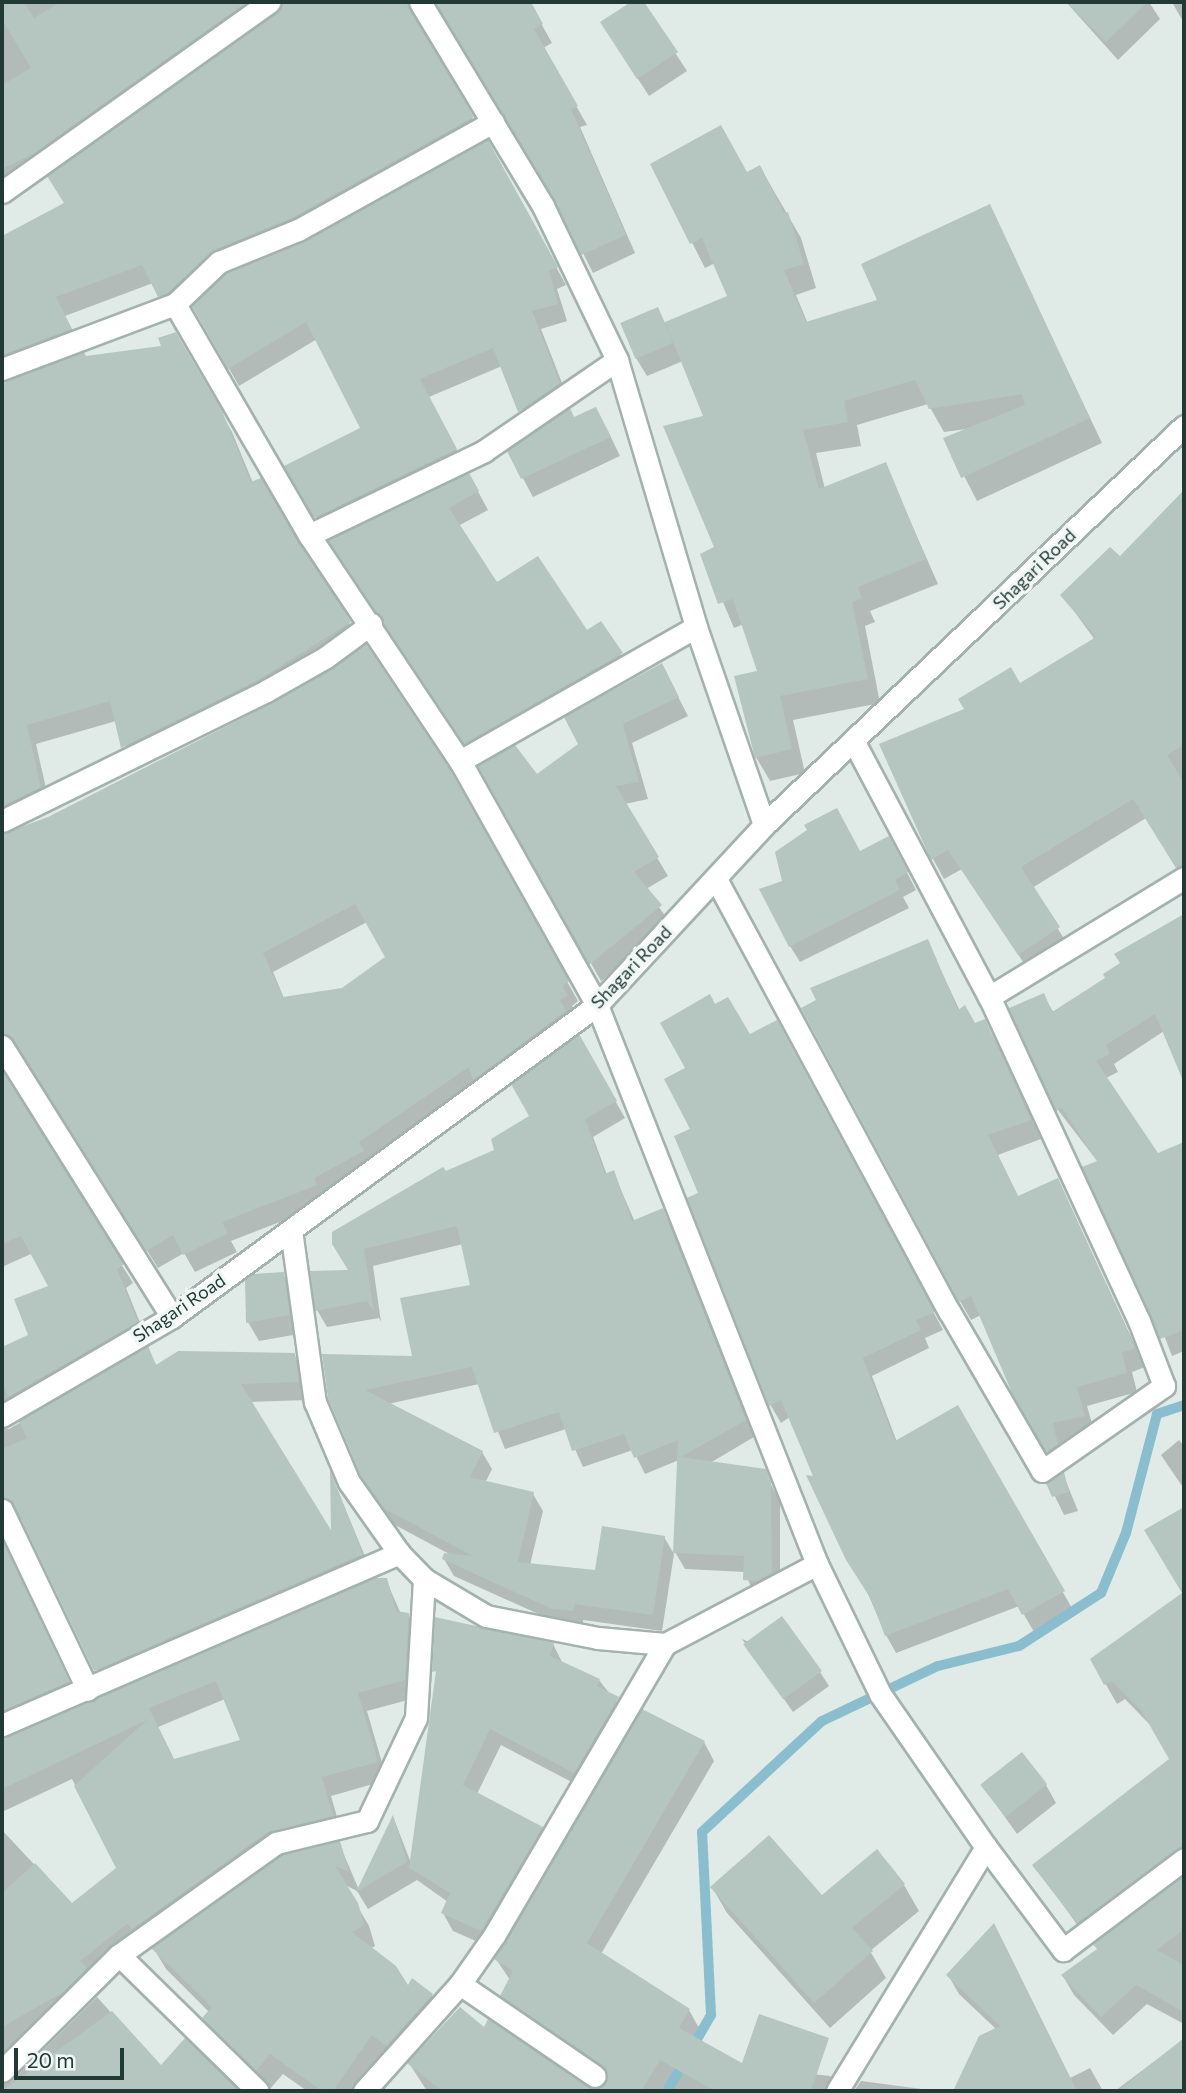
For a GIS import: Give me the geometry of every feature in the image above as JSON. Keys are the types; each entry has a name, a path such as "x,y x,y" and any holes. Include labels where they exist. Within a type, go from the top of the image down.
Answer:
{"street":[{"path":"2,192 269,2"},
{"path":"420,2 543,206 617,360 696,626 764,825"},
{"path":"2,369 175,304 219,262 298,230 493,122"},
{"path":"175,304 309,535 371,624 460,761 597,1006 817,1564 880,1694 986,1847 1063,1950 1184,1859"},
{"path":"309,535 484,451 617,360"},
{"name":"Shagari Road","path":"2,1416 172,1317 597,1006 764,825 855,743 1184,426"},
{"path":"2,821 266,691 326,657 371,624"},
{"path":"460,761 696,626"},
{"path":"716,878 949,1311 1042,1471 1164,1386 1139,1321 989,997 855,743"},
{"path":"989,997 1184,878"},
{"path":"2,1046 7,1070 172,1317"},
{"path":"290,1230 315,1402 349,1482 399,1553 424,1578 486,1616 598,1638 665,1644"},
{"path":"2,1510 88,1690"},
{"path":"2,1725 399,1553"},
{"path":"364,2091 460,1984 495,1934 665,1644 817,1564"},
{"path":"2,2071 119,1955 276,1843 367,1821 416,1718 424,1578"},
{"path":"836,2091 986,1847"},
{"path":"119,1955 258,2091"},
{"path":"460,1984 595,2076"}],"building":[{"path":"2,2 24,2 34,18 61,2 247,2 33,154 2,169 2,85 31,68 2,19"},
{"path":"282,2 407,2 474,117 292,218 214,250 168,293 158,297 142,265 56,297 72,329 2,355 2,236 64,203 47,176 277,13"},
{"path":"435,2 531,2 543,24 534,29 578,106 571,109 626,235 581,255 554,199"},
{"path":"631,2 644,2 678,52 637,79 600,22"},
{"path":"1066,2 1148,2 1106,42"},
{"path":"721,125 747,172 760,165 784,213 788,212 804,264 784,270 806,322 877,300 861,264 990,204 1090,418 961,478 943,438 1025,405 1022,394 929,409 915,380 844,401 848,422 803,430 819,489 886,462 926,559 858,587 862,598 852,602 868,679 780,696 792,749 755,758 734,676 757,671 733,599 718,604 700,554 714,547 663,426 703,416 665,322 727,296 702,238 690,244 650,164"},
{"path":"488,140 558,267 549,271 558,304 532,311 560,383 518,412 493,348 420,379 457,449 314,518 284,466 360,428 306,322 228,369 192,306 226,273 304,241"},
{"path":"658,307 673,343 635,359 620,323"},
{"path":"176,332 222,411 251,482 261,478 351,622 260,679 121,748 110,701 27,725 41,787 2,806 2,382 84,352 86,356 161,346 158,338"},
{"path":"596,407 611,437 521,479 507,451 570,408 574,417"},
{"path":"469,473 479,491 449,508 497,582 538,556 587,630 601,621 623,653 464,744 328,540"},
{"path":"1184,490 1184,745 1167,755 1184,783 1184,865 1176,868 1133,799 1021,867 1060,927 1018,955 948,850 931,860 879,744 964,709 958,699 1011,667 1020,683 1096,637 1060,595 1110,547 1120,556"},
{"path":"366,644 449,768 569,981 562,987 568,995 560,1000 566,1011 473,1080 469,1067 359,1142 364,1151 314,1178 317,1185 222,1222 228,1233 183,1255 173,1235 146,1251 13,1039 2,1033 2,834 48,817 272,703","holes":["355,904 385,957 342,988 283,997 263,953"]},
{"path":"662,663 679,697 623,724 639,782 616,786 659,857 634,872 662,905 589,965 478,766 515,745 537,774 578,744 564,717"},
{"path":"837,808 860,851 889,836 908,872 895,880 900,890 789,947 759,889 782,881 775,852 807,830 804,825"},
{"path":"1184,914 1184,1083 1155,1014 1106,1045 1110,1054 1096,1061 1158,1153 1184,1142 1184,1330 1160,1339 1082,1167 1097,1161 1062,1108 1056,1111 1009,1008 1044,993 1052,1012 1105,978 1103,974 1120,963 1114,954"},
{"path":"928,939 958,1010 965,1005 975,1023 985,1019 1031,1120 988,1135 1018,1196 1058,1178 1135,1348 1122,1353 1127,1373 1077,1387 1085,1416 1053,1423 1058,1444 1046,1452 1012,1393 971,1296 959,1302 801,1008 816,1000 810,988"},
{"path":"710,994 715,1004 728,997 750,1034 777,1020 935,1312 916,1320 921,1330 863,1358 895,1441 958,1405 1065,1591 1022,1615 1008,1589 885,1636 871,1599 846,1560 806,1475 813,1476 781,1400 769,1406 687,1198 698,1193 674,1136 690,1129 664,1079 685,1068 660,1023"},
{"path":"579,1034 617,1101 585,1119 605,1174 614,1170 632,1221 663,1208 746,1420 681,1457 766,1469 771,1483 772,1573 757,1581 743,1580 744,1556 673,1553 678,1440 634,1458 624,1434 572,1451 559,1412 494,1433 472,1367 365,1390 483,1451 470,1477 534,1492 518,1562 595,1570 602,1526 665,1536 653,1615 574,1604 574,1611 552,1609 442,1559 444,1553 473,1556 383,1508 361,1476 328,1398 322,1354 412,1356 400,1298 470,1285 457,1226 364,1249 374,1312 367,1301 315,1311 310,1271 348,1270 332,1244 332,1232 443,1167 446,1171 494,1150 491,1139 529,1116 511,1084"},
{"path":"2,1070 124,1264 117,1269 138,1322 8,1397 2,1382 2,1347 28,1335 14,1299 48,1286 21,1236 2,1244"},
{"path":"284,1272 290,1315 246,1323 245,1280 253,1274"},
{"path":"148,1346 156,1365 178,1351 295,1353 299,1382 241,1384 331,1530 330,1470 363,1554 94,1671 14,1504 2,1495 2,1449 27,1438 19,1421"},
{"path":"1064,1472 1069,1492 1052,1497 1046,1483"},
{"path":"1184,1507 1184,1846 1077,1923 1032,1865 1169,1759 1141,1710 1112,1681 1104,1685 1090,1659 1182,1593 1144,1530"},
{"path":"2,1540 69,1682 2,1711"},
{"path":"373,1578 387,1578 396,1611 409,1613 405,1680 358,1693 378,1762 322,1777 333,1816 268,1832 132,1929 127,1924 80,1961 87,1968 62,1993 2,2027 2,1893 35,1863 72,1903 116,1868 74,1786 147,1720 2,1789 2,1738","holes":["216,1681 240,1740 174,1759 149,1708"]},
{"path":"782,1616 822,1671 783,1699 743,1644"},
{"path":"435,1617 554,1643 550,1656 600,1679 597,1686 619,1697 574,1773 490,1729 463,1785 543,1827 481,1931 441,1913 450,1893 409,1868 436,1671 432,1672"},
{"path":"642,1709 705,1741 587,1943 690,2009 679,2028 742,2063 759,2014 829,2038 811,2091 715,2091 660,2060 641,2091 442,2091 407,2063 460,2007 484,2027 488,2019 588,2087 600,2088 606,2083 602,2065 500,1996 513,1971 494,1959"},
{"path":"1022,1752 1047,1784 1005,1817 980,1785"},
{"path":"393,1815 407,1862 356,1892"},
{"path":"769,1835 822,1895 877,1849 905,1884 852,1928 873,1951 814,2003 710,1887"},
{"path":"340,1841 349,1872 335,1866 358,1903 364,1925 352,1932 396,1966 408,1985 412,1978 433,1994 386,2046 372,2035 333,2091 322,2091 270,2054 256,2071 202,2018 211,2008 207,2002 151,1948 282,1855"},
{"path":"1184,1875 1184,1929 1157,1950 1184,1965 1184,2012 1136,1985 1101,2017 1061,1975 1097,1949 1093,1944"},
{"path":"994,1923 1077,2091 953,2091 979,2036 1000,2026 946,1975"},
{"path":"112,2011 161,2065 185,2038 239,2090 2,2091"},
{"path":"1184,2038 1184,2091 1118,2091"}],"waterway":[{"path":"667,2091 711,2015 702,1832 822,1721 938,1666 1019,1646 1101,1593 1126,1533 1157,1414 1184,1405"}]}
